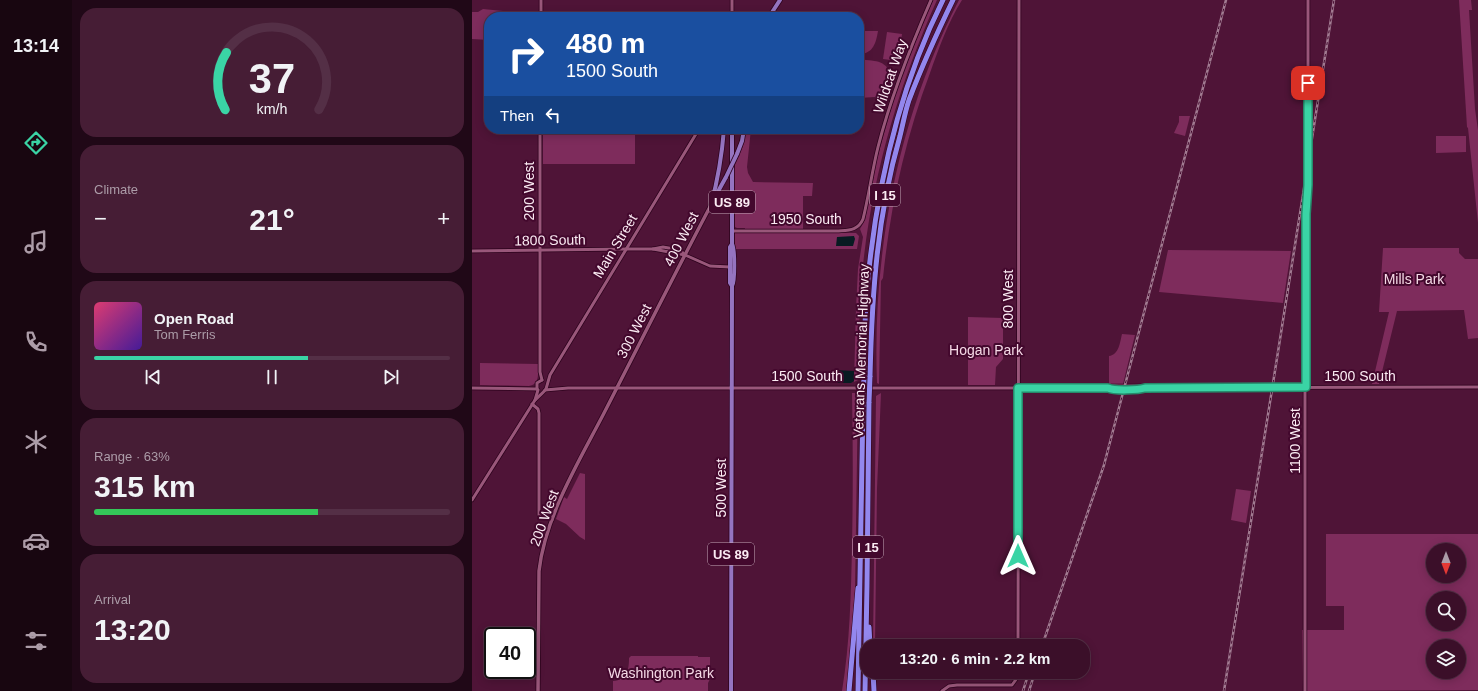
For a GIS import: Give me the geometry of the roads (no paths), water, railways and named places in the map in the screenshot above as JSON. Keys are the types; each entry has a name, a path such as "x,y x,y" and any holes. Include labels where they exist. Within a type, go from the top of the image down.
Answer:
{"highway":[{"name":"Veterans Memorial Highway","path":"867,377 866,290 876,212 882,179 895,126 908,84 920,50 942,0"},
{"name":"Veterans Memorial Highway","path":"858,691 867,377 875,268 886,187 909,102 925,60 942,22 954,0"},
{"name":"Veterans Memorial Highway","path":"865,691 867,586 866,402"},
{"path":"849,691 852,670 856,597 861,567"},
{"path":"867,586 870,639"},
{"path":"873,679 874,691"}],"main road":[{"path":"772,12 780,0"},
{"path":"711,205 718,179 724,134"},
{"name":"500 West","path":"731,691 732,286 734,283 732,244 732,134"},
{"path":"711,205 738,154 743,134"},
{"name":"400 West","path":"670,283 711,205"},
{"name":"500 West","path":"732,244 730,247 730,283 732,286"},
{"name":"300 West","path":"617,388 670,283"},
{"name":"200 West","path":"538,691 539,571 544,546 552,520 617,388"}],"street":[{"path":"541,0 541,12"},
{"path":"732,0 732,12"},
{"name":"Wildcat Way","path":"856,229 863,219 878,148 891,104 912,45 931,0"},
{"name":"800 West","path":"1018,639 1019,0"},
{"name":"1100 West","path":"1305,691 1308,0"},
{"name":"200 West","path":"537,390 542,383 540,372 540,134"},
{"name":"Main Street","path":"542,383 550,375 697,134"},
{"name":"1950 South","path":"732,230 837,231 856,229"},
{"name":"1800 South","path":"472,252 626,250 653,249 659,247 673,248 683,251 685,255 710,266 730,267"},
{"path":"527,388 542,383 544,391"},
{"name":"1500 South","path":"542,383 555,388"},
{"name":"1500 South","path":"544,391 555,388 732,387 1111,389 1478,387"},
{"path":"472,388 527,388 544,391"},
{"path":"472,500 532,404 537,390"},
{"path":"534,400 537,399 544,391"},
{"name":"200 West","path":"532,404 538,409 539,413 539,515 552,520"},
{"path":"942,691 949,686 957,685 1012,685 1016,682 1017,679"}],"water":[{"path":"854,236 855,239 853,246 836,246 837,237"},
{"path":"834,370 854,371 854,381 851,383 834,383"}],"railway":[{"path":"1044,639 1104,465 1226,0"},
{"path":"1224,691 1334,0"},
{"path":"1023,691 1027,679"},
{"path":"1029,691 1033,679"}],"park label":[{"name":"Mills Park","path":"1414,279"},
{"name":"Hogan Park","path":"986,350"},
{"name":"Washington Park","path":"661,673"}]}
